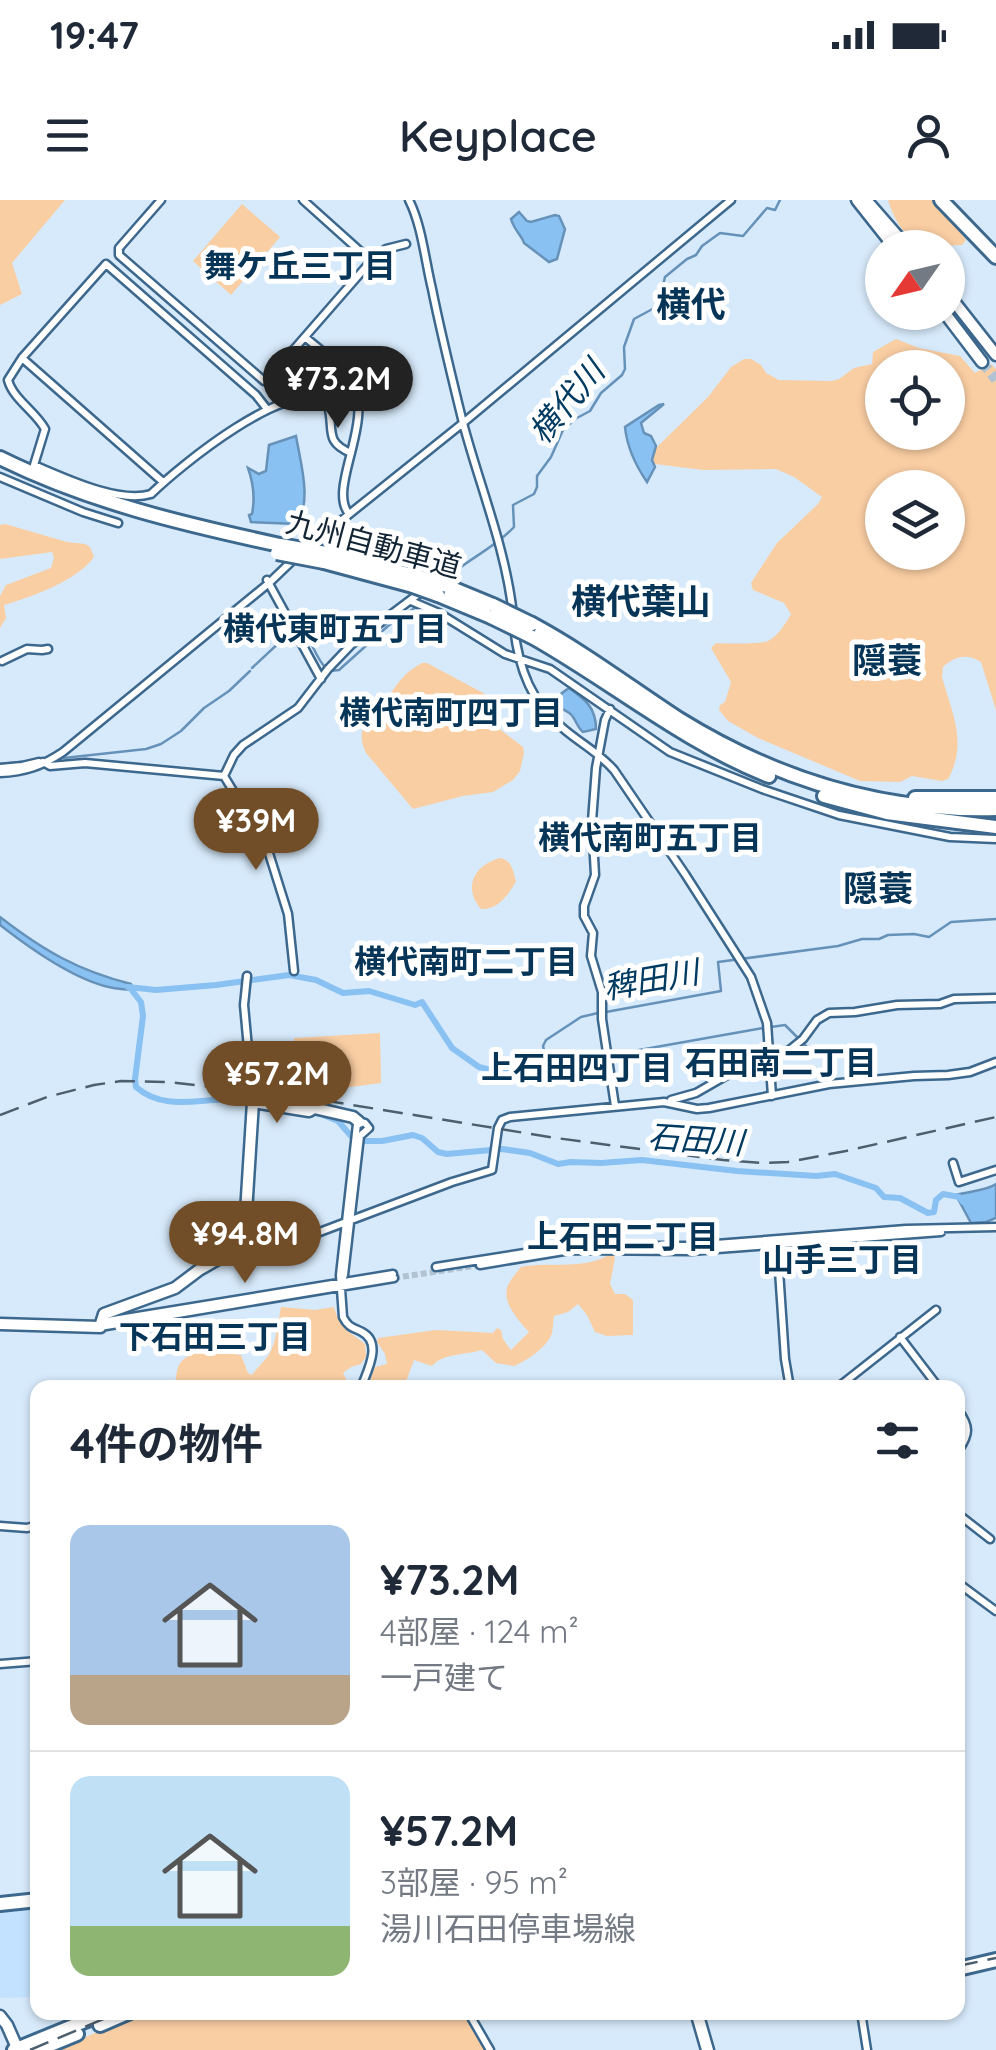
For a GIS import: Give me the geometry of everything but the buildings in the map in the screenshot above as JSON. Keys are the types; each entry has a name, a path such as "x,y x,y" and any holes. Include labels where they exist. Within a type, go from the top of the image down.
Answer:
{"highway":[{"path":"940,200 996,257"},
{"path":"949,200 996,248"},
{"name":"九州自動車道","path":"0,458 118,506 278,549"},
{"name":"九州自動車道","path":"0,467 117,514 202,537 325,558 443,590 591,658 676,716 766,766 833,790 942,811"},
{"name":"九州自動車道","path":"532,630 716,752 762,774 824,796 881,808 996,812"},
{"path":"942,811 996,798"},
{"path":"942,811 996,827"},
{"path":"0,1904 30,1901"},
{"path":"965,1963 996,1957"},
{"path":"15,2050 88,2020"},
{"path":"38,2050 111,2020"}],"main road":[{"path":"857,200 881,230"},
{"path":"866,200 892,230"},
{"path":"965,316 996,355"},
{"path":"958,330 982,362"},
{"path":"0,1322 100,1324 104,1314 182,1284 244,1244 252,1102 353,1117 359,1122"},
{"path":"0,2016 15,2050"},
{"path":"0,2025 15,2050"}],"street":[{"path":"161,200 119,248 120,255 264,381 372,261 386,249 406,244"},
{"path":"304,200 372,261"},
{"path":"408,200 478,479 496,530 512,601 518,657 544,710 598,753 628,788 744,962 767,1023 772,1096"},
{"path":"0,770 17,772 43,762 79,739 732,200"},
{"path":"267,410 256,395 106,264 22,358 8,384 45,429 34,465 94,490 139,498 151,494 214,442 267,410 312,396 327,402 333,441 351,453"},
{"path":"305,337 354,384 360,408 342,502 349,514"},
{"path":"22,358 162,482"},
{"path":"0,477 118,523"},
{"path":"224,776 243,744 298,708 352,644 451,568"},
{"path":"268,581 320,679"},
{"path":"411,602 439,612 488,645 550,669 670,752 809,806 878,824 996,839"},
{"path":"2,661 26,648 48,648"},
{"path":"610,710 598,753 592,821 595,875 584,916 593,933 592,956 602,992 616,1106"},
{"path":"43,762 50,766 84,763 224,776"},
{"path":"224,776 267,848 288,914 294,971"},
{"path":"246,976 244,1005 252,1102"},
{"path":"244,1244 258,1238 317,1233 492,1170 498,1128 506,1118 664,1102 696,1093 744,1066 787,1052 828,1013 940,1004 954,998 996,998"},
{"path":"664,1102 698,1109 829,1084 970,1072 996,1062"},
{"path":"359,1122 366,1122 369,1128 360,1136 341,1285 345,1323 366,1334 372,1343 364,1380"},
{"path":"953,1163 959,1182 996,1170"},
{"path":"480,1265 580,1250 690,1251 906,1229 996,1229"},
{"path":"436,1267 569,1246 777,1242"},
{"path":"777,1242 789,1380"},
{"path":"100,1324 393,1276"},
{"path":"847,1380 936,1310"},
{"path":"900,1337 933,1380"},
{"path":"965,1519 990,1539"},
{"path":"0,1526 30,1527"},
{"path":"965,1588 996,1611"},
{"path":"0,1664 30,1661"},
{"path":"473,2020 490,2050"},
{"path":"699,2020 707,2050"},
{"path":"863,2020 867,2050"}],"shaded area":[{"path":"0,200 65,200 12,263 22,294 0,305"},
{"path":"888,200 933,200 959,230 903,230"},
{"path":"242,204 280,237 231,295 193,261"},
{"path":"896,339 929,350 877,350"},
{"path":"744,359 761,365 779,380 831,381 865,366 865,450 965,450 965,362 975,373 991,364 996,369 996,710 981,662 961,657 943,667 958,740 954,766 948,779 942,781 912,776 900,782 860,781 758,738 728,721 719,710 731,682 711,648 716,643 768,641 784,625 791,614 784,603 753,590 751,583 777,543 822,497 776,469 703,470 655,464 650,454 708,397 731,367"},
{"path":"0,525 85,544 94,557 66,580 4,605 6,618 0,628 0,596 6,585 51,568 54,558 52,552 0,559"},
{"path":"422,663 485,694 497,727 523,747 520,771 513,780 493,792 413,809 366,753 363,728 402,678"},
{"path":"501,858 510,864 516,881 498,904 481,909 472,893 474,878 484,865"},
{"path":"380,1033 381,1083 312,1092 310,1070 297,1071 294,1038"},
{"path":"612,1253 615,1258 610,1284 615,1294 625,1294 633,1300 633,1335 607,1336 595,1332 578,1304 554,1316 546,1343 514,1366 496,1363 482,1350 448,1357 432,1366 414,1360 407,1380 370,1380 375,1367 387,1364 378,1338 436,1330 493,1333 497,1328 511,1350 529,1332 513,1312 506,1294 509,1282 521,1267 602,1259"},
{"path":"281,1307 334,1307 342,1326 365,1344 366,1357 343,1373 346,1380 176,1380 181,1362 201,1352 241,1355 252,1375 268,1356"},
{"path":"30,1907 30,1997 0,1998 0,1910"},
{"path":"127,2020 467,2020 485,2050 54,2050"}],"water":[{"path":"519,212 531,222 559,216 565,229 557,259 549,262 524,243 511,219"},
{"path":"664,404 641,423 656,446 652,460 655,467 647,482 633,456 625,427"},
{"path":"296,436 304,482 301,515 296,524 251,522 253,497 248,468 259,474 266,471 269,445"},
{"path":"569,688 589,705 596,729 583,732 571,715 554,703"},
{"path":"0,917 62,958 131,984 133,989 117,989 81,978 0,925"},
{"path":"996,1184 996,1218 971,1223 956,1195"}],"waterway":[{"name":"横代川","path":"444,581 514,527 513,505 534,494 537,476 563,430 590,411 601,393 622,375 624,347 634,319 658,306 665,277 720,233 743,236 767,208 775,210 780,200"},
{"name":"横代川","path":"330,671 339,670 388,626 416,607"},
{"name":"横代川","path":"252,668 298,630 307,637 325,667"},
{"name":"横代川","path":"64,758 161,744 250,671"},
{"name":"横代川","path":"0,764 31,761"},
{"name":"稗田川","path":"606,1012 721,991 718,962 838,946 888,935 929,937 951,922 996,919"},
{"name":"稗田川","path":"128,987 156,990 289,975 316,980 343,993 369,991 415,1005 422,1002 452,1048 479,1067 494,1071 547,1063"},
{"name":"石田川","path":"130,988 141,1002 143,1016 136,1087 154,1098 173,1102 255,1101"},
{"path":"598,1013 581,1017 546,1040 543,1046 547,1063 763,1028"},
{"path":"771,1027 785,1025 815,1055 831,1050"},
{"name":"石田川","path":"316,1112 338,1121 351,1136"},
{"name":"石田川","path":"365,1141 413,1135 447,1154 502,1149 530,1153 558,1164 642,1160 737,1171 835,1174 876,1188 884,1197 900,1198 928,1213 934,1212 936,1200 943,1194 959,1197 963,1202"}],"tunnel":[{"path":"982,362 996,380"},
{"path":"394,1278 480,1265"}],"railway":[{"path":"0,1115 94,1085 169,1082 309,1098 556,1138 764,1163 846,1151 996,1117"},
{"path":"965,1965 996,1958"},
{"path":"30,2050 101,2020"}],"district":[{"name":"舞ケ丘三丁目","path":"300,265"},
{"name":"横代","path":"691,304"},
{"name":"横代葉山","path":"641,601"},
{"name":"横代東町五丁目","path":"335,628"},
{"name":"隠蓑","path":"887,660"},
{"name":"横代南町四丁目","path":"451,712"},
{"name":"横代南町五丁目","path":"650,837"},
{"name":"隠蓑","path":"878,888"},
{"name":"横代南町二丁目","path":"466,961"},
{"name":"石田南二丁目","path":"781,1062"},
{"name":"上石田四丁目","path":"577,1067"},
{"name":"上石田二丁目","path":"623,1236"},
{"name":"山手三丁目","path":"842,1259"},
{"name":"下石田三丁目","path":"215,1336"}]}
